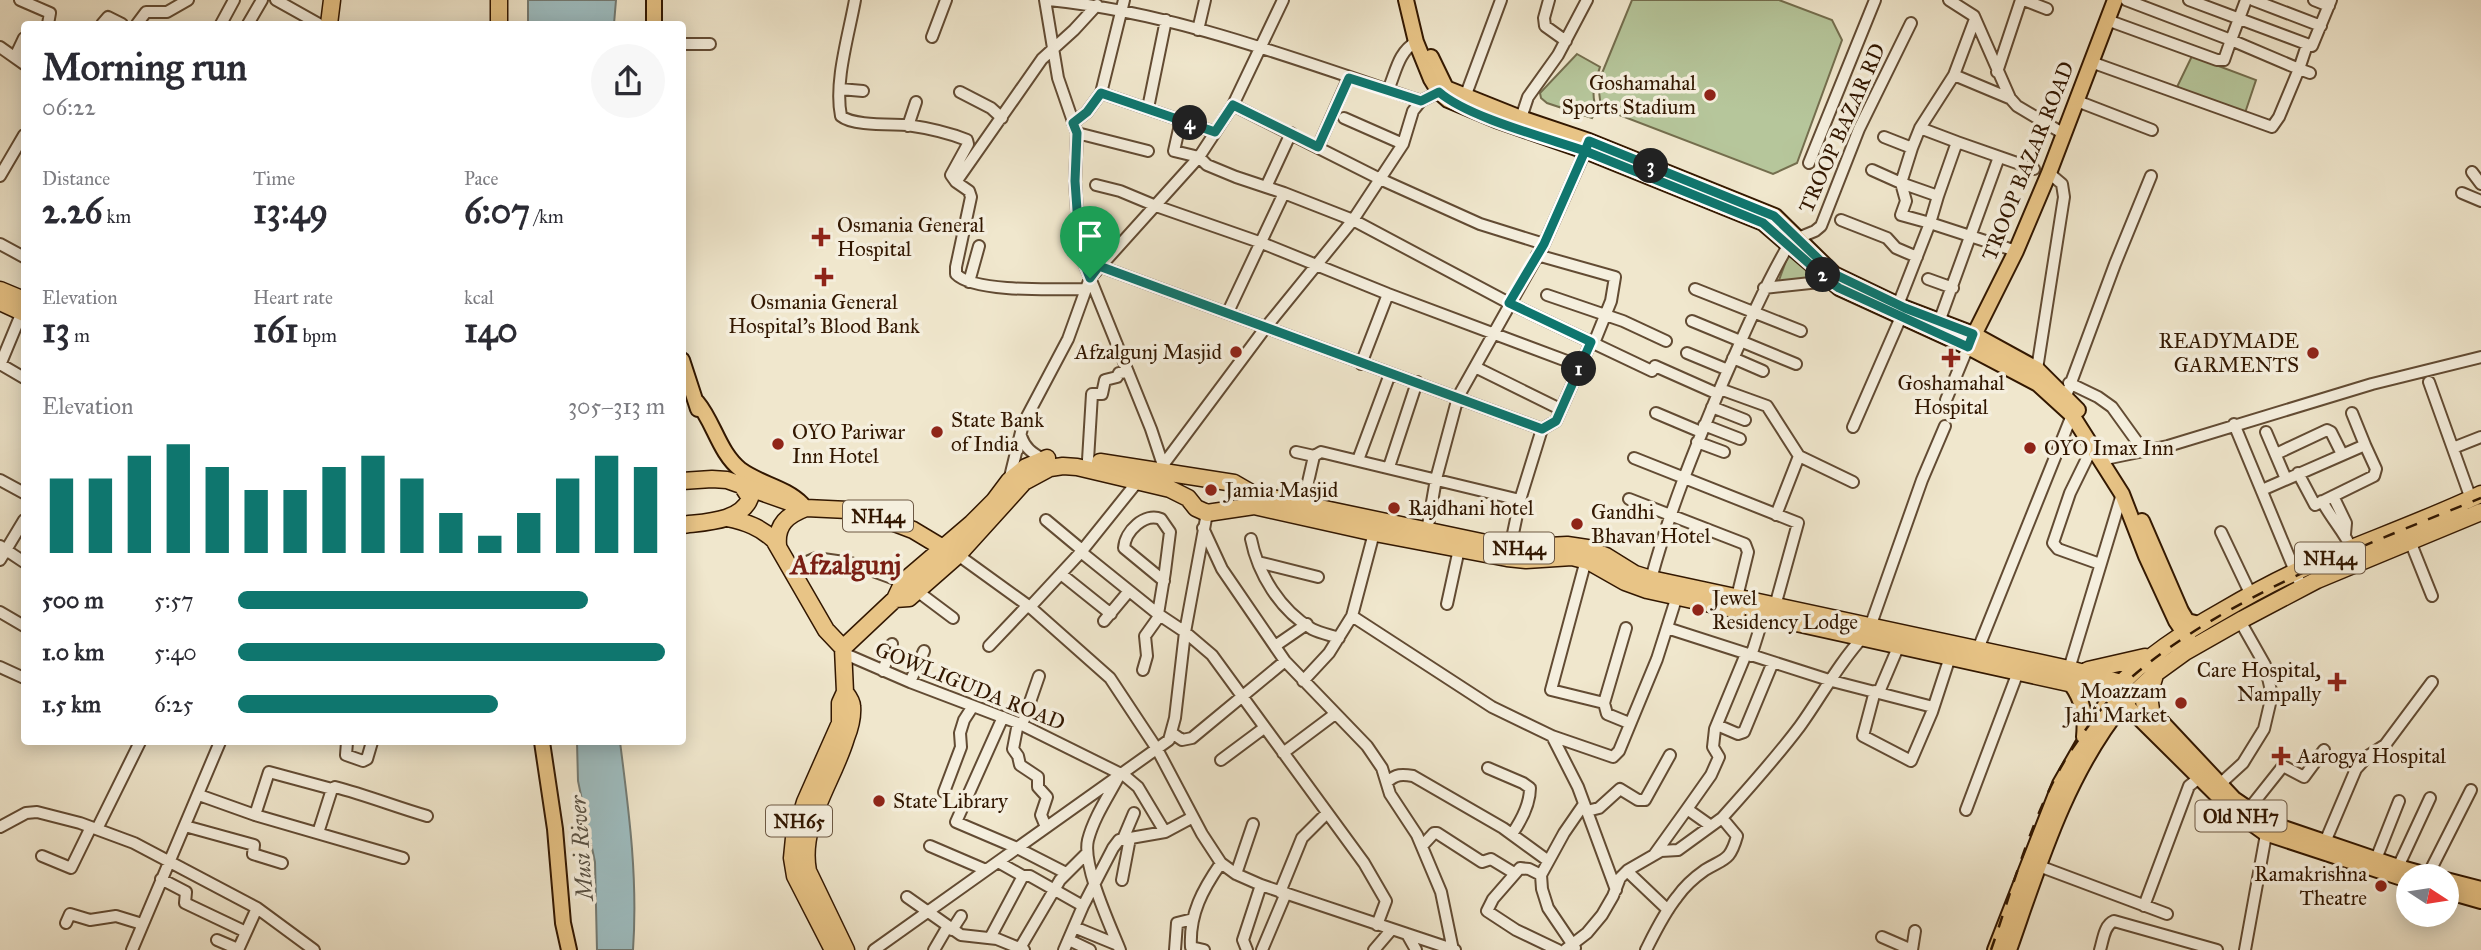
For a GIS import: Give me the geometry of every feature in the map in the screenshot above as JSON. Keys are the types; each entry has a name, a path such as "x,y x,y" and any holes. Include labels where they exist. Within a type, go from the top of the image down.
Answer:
{"highway":[{"path":"329,21 332,0"},
{"path":"499,0 499,21"},
{"path":"0,290 21,307"},
{"path":"0,302 21,308"},
{"name":"NH44","path":"686,481 715,479 741,484 806,508 871,514 913,530 951,552 1009,481 1026,467 1043,459 1069,456 1168,470 1234,483 1251,500 1374,533 1526,560 1556,556 1586,560 1625,582 1677,596 1770,611 1866,632 1978,649 2073,675 2122,693"},
{"path":"686,524 727,518 749,523 762,530 778,545 826,630 843,650 1024,482 1050,468 1077,467 1170,489 1188,498 1205,521"},
{"path":"727,518 749,502 749,495 741,484"},
{"name":"NH44","path":"1205,521 1251,500 1304,504 1510,548 1552,545 1587,548 1635,574 1737,597 1770,611"},
{"name":"NH44","path":"2122,693 2156,653 2184,632 2251,595 2410,541 2478,501"},
{"name":"NH44","path":"2122,693 2240,621 2299,580 2348,541 2478,501"},
{"path":"778,545 777,536 783,521 806,508"},
{"name":"NH44","path":"1866,632 1899,645 2018,672 2073,675"},
{"name":"NH65","path":"843,650 845,692 840,703 840,723 816,794 806,858 808,872 846,950"},
{"path":"2073,675 2156,653"},
{"path":"2151,710 2150,688 2156,673"},
{"name":"NH65","path":"816,794 794,838 792,858 795,876 833,950"}],"main road":[{"path":"654,0 654,21"},
{"name":"TROOP BAZAR ROAD","path":"1971,341 2016,251 2049,173 2115,0"},
{"path":"1406,1 1430,79 1448,100 1496,120 1587,146"},
{"path":"1421,50 1446,88 1587,146 1774,216 1793,241 1832,277 1898,312 2037,369 2068,390 2129,489 2181,611 2187,621 2199,624"},
{"path":"1898,312 1940,321 2038,384 2072,415 2122,494 2146,556 2176,621 2194,647"},
{"path":"686,371 697,402 735,465 749,475 794,496 806,508"},
{"path":"697,402 698,410 723,460 723,472 715,479"},
{"path":"2009,950 2085,745 2085,713 2073,675"},
{"path":"1995,950 2048,812 2085,745 2122,693"},
{"name":"Old NH7","path":"2122,693 2151,710 2220,784 2267,828 2325,842 2396,866"},
{"name":"Old NH7","path":"2122,693 2230,808 2267,828 2396,876"},
{"path":"542,745 555,829 563,923 569,950"},
{"path":"2459,883 2481,889"},
{"path":"2459,895 2481,901"}],"street":[{"path":"20,0 50,13 49,21"},
{"path":"139,21 146,12 167,12 188,0"},
{"path":"223,21 234,0"},
{"path":"250,21 262,0"},
{"path":"855,0 840,89 839,111 846,120 947,132 967,139 968,144 951,175 969,191 971,197 956,274 969,282 1015,288 1085,289"},
{"path":"932,37 946,0"},
{"path":"1168,470 1080,253 1075,181 1075,128 1058,78 1047,0 1122,5 1421,101"},
{"path":"1198,30 1205,0"},
{"path":"1009,481 1024,424 1068,339 1090,278 1199,157 1233,105 1283,0"},
{"path":"1465,97 1501,0"},
{"path":"1549,0 1544,18 1545,26 1566,41"},
{"path":"1521,118 1528,97 1566,41 1587,0"},
{"path":"1809,163 1875,0"},
{"path":"1949,0 1968,5 2010,98 2017,106 2064,134"},
{"path":"1997,72 2023,0 2047,9"},
{"path":"2126,0 2311,74"},
{"path":"2189,0 2307,45 2314,45 2330,3 2314,0"},
{"path":"2108,20 2222,61 2246,0"},
{"path":"2253,0 2321,26"},
{"path":"283,2 314,21"},
{"path":"956,182 1042,59 1097,5"},
{"path":"1075,128 1101,93 1122,5"},
{"path":"1975,19 1954,75 1920,128 1912,148 1901,183 1906,201 1901,215 1972,235 2016,251"},
{"path":"1148,108 1166,20"},
{"name":"TROOP BAZAR RD","path":"1793,241 1821,226 1859,129 1911,23"},
{"path":"686,44 710,44"},
{"path":"2091,62 2268,127 2276,125 2307,45"},
{"path":"0,47 20,61"},
{"path":"1388,90 1406,47 1421,50"},
{"path":"1954,75 2010,98"},
{"path":"1318,147 1349,78"},
{"path":"840,89 863,91"},
{"path":"960,92 991,108 1002,118"},
{"path":"1168,470 1266,327 1353,220 1402,144 1413,111 1421,101 1439,92"},
{"path":"1101,93 1215,132"},
{"path":"2077,101 2152,130"},
{"path":"908,126 916,102"},
{"path":"1233,105 1380,179 1480,224 1544,244"},
{"path":"1344,118 1402,144"},
{"path":"1181,120 1174,151 1199,157 1207,165 1353,220 1509,303 1654,369 1767,406 1799,456 1853,482"},
{"path":"1075,128 1148,151"},
{"path":"1920,128 2034,169"},
{"path":"1266,187 1291,133"},
{"path":"1884,136 1912,148"},
{"path":"0,176 21,140"},
{"path":"1853,427 1898,312 1957,142"},
{"path":"1427,531 1436,479 1458,397 1544,244 1587,146"},
{"path":"1940,321 1999,157"},
{"path":"1872,170 1938,196"},
{"path":"2472,172 2481,184"},
{"path":"2037,369 2064,197 2062,184 2049,173"},
{"path":"2143,450 2112,407 2098,397 2068,390 2151,176"},
{"path":"1096,184 1262,243 1388,294 1580,366"},
{"path":"1228,312 1284,192"},
{"path":"2462,194 2481,201"},
{"path":"1841,220 1887,239 1896,248 1917,257"},
{"path":"1651,579 1683,478 1701,433 1764,288 1793,241"},
{"path":"0,244 21,255"},
{"path":"969,282 979,246"},
{"path":"1510,548 1520,500 1542,429 1556,421 1606,316 1615,277 1537,255"},
{"path":"1099,266 1542,429"},
{"path":"1764,288 1832,277"},
{"path":"1928,279 1953,288"},
{"path":"1695,289 1801,331"},
{"path":"1362,364 1388,294"},
{"path":"1548,295 1623,321 1666,341"},
{"path":"21,316 0,365 21,376"},
{"path":"1692,321 1796,364"},
{"path":"1946,400 1971,341"},
{"path":"1687,352 1728,370"},
{"path":"2110,458 2168,446 2372,384 2481,357"},
{"path":"1733,358 1763,371"},
{"path":"1475,368 1560,409"},
{"path":"1088,460 1092,394 1102,394 1105,380 1128,372"},
{"path":"1358,460 1390,374"},
{"path":"1389,467 1417,382"},
{"path":"2429,382 2452,448 2478,501"},
{"path":"1712,407 1745,420"},
{"path":"2298,473 2315,505 2374,476 2376,469 2352,412"},
{"path":"1656,413 1701,433 1741,439"},
{"path":"1978,649 2072,415"},
{"path":"2234,424 2299,580"},
{"path":"1586,808 1547,860 1541,875 1548,908 1572,948 1602,915 1620,878 1661,851 1678,850 1722,818 1763,773 1832,681 1846,656 1866,632 1922,480 1945,426"},
{"path":"2276,454 2314,430 2327,430 2331,432 2342,454"},
{"path":"2266,432 2286,479"},
{"path":"1701,433 1724,452"},
{"path":"1021,436 1030,452 1043,459"},
{"path":"2452,448 2481,437"},
{"path":"2262,490 2365,445"},
{"path":"2093,446 2070,493 2053,543 2058,549 2100,564"},
{"path":"1296,452 1314,456 1321,452 1520,500"},
{"path":"1304,504 1314,456"},
{"path":"1776,515 1799,456"},
{"path":"1634,458 1798,523 1770,611 1717,725 1713,747 1719,757 1711,775 1654,855"},
{"path":"0,480 21,491"},
{"path":"989,646 1082,551 1138,481"},
{"path":"2073,675 2100,564 2122,494"},
{"path":"2333,496 2346,523 2348,541"},
{"path":"1629,499 1745,544 1747,547 1737,597"},
{"path":"2322,501 2337,528 2348,541"},
{"path":"1143,670 1147,656 1145,636 1159,614 1164,581 1170,532 1161,519 1150,516 1128,535 1124,548 1164,581"},
{"path":"1046,520 1129,591 1212,655 1364,863 1386,901 1377,925"},
{"path":"951,552 1029,606 1110,678 1157,749 1221,863 1261,886 1448,949 1441,892 1422,846 1390,794 1382,768 1367,746 1285,661 1222,569 1205,521"},
{"path":"874,950 1169,740 1205,521"},
{"path":"21,524 2,552 21,561"},
{"path":"2221,532 2251,595"},
{"path":"1303,681 1329,653 1352,616 1374,533"},
{"path":"1251,539 1268,584 1284,606 1312,629 1339,638"},
{"path":"2410,541 2432,596"},
{"path":"1447,604 1459,549"},
{"path":"791,569 816,558 851,562 910,586 953,618"},
{"path":"1586,560 1551,690 1604,703"},
{"path":"1258,562 1318,577"},
{"path":"1061,574 1107,618 1129,591"},
{"path":"1352,616 1492,707 1552,736 1613,757 1619,751 1657,659 1677,596"},
{"path":"0,612 21,624"},
{"path":"2220,784 2244,763 2264,729 2272,695 2265,665 2240,621"},
{"path":"1275,646 1307,624"},
{"path":"1626,628 1604,703 1606,714 1629,723"},
{"path":"1667,628 1832,681 1933,707"},
{"path":"883,671 892,644"},
{"path":"1899,645 1877,692 1863,732 1864,739 1906,760 1911,761 1914,754 1950,657"},
{"name":"GOWLIGUDA ROAD","path":"843,650 883,671 1020,724 1120,774 1138,788 1165,831"},
{"path":"910,682 924,651"},
{"path":"1172,733 1182,740 1192,738 1285,661"},
{"path":"1717,725 1738,734 1744,732 1773,662"},
{"path":"0,667 21,677"},
{"path":"1966,810 2018,672"},
{"path":"1039,676 1013,749 1020,765 1038,777 1038,787 1047,797 1041,815 1046,827"},
{"path":"2325,842 2356,769 2368,756 2385,745 2432,682"},
{"path":"944,792 961,747 960,733 964,720 973,706"},
{"path":"1283,753 1335,714"},
{"path":"1003,717 956,822 1066,873"},
{"path":"1221,760 1264,728"},
{"path":"1552,736 1586,808 1616,890"},
{"path":"42,856 71,868 138,745"},
{"path":"133,950 219,745"},
{"path":"347,745 346,755 363,761 367,759 371,745"},
{"path":"2248,810 2283,766 2304,777 2324,750"},
{"path":"1586,808 1599,808 1620,789 1638,800 1645,800 1670,755"},
{"path":"1488,768 1530,788 1520,823 1512,834"},
{"path":"256,815 269,772 332,789 335,787 363,794 377,802 427,816"},
{"path":"1119,948 1094,884 1087,853 1095,823 1120,774"},
{"path":"1387,782 1402,774 1413,776 1512,834 1547,860"},
{"path":"2144,906 2189,786 2199,778"},
{"path":"318,833 332,789"},
{"path":"2437,864 2471,790"},
{"path":"199,795 256,815 403,858"},
{"path":"2399,864 2430,798"},
{"path":"2376,859 2399,801"},
{"path":"1687,809 1711,826"},
{"path":"0,827 26,813 37,812 94,828 134,843 257,908 314,950"},
{"path":"1122,880 1126,838 1133,813"},
{"path":"1262,950 1302,838 1327,813"},
{"path":"1090,950 1067,945 1112,848 1126,838 1165,831 1193,817"},
{"path":"1646,950 1676,897 1695,878 1725,861 1733,851 1737,836 1722,818"},
{"path":"1236,874 1253,824"},
{"path":"185,826 254,845 253,853 282,863"},
{"path":"2245,950 2267,828"},
{"path":"1422,846 1437,833 1482,863 1491,859 1514,873"},
{"path":"930,846 986,870"},
{"path":"907,897 950,928 971,937 1022,949 1054,890 1066,873 1087,853"},
{"path":"998,862 1023,876 1030,876 1083,906"},
{"path":"1204,950 1191,947 1195,907 1221,863"},
{"path":"2039,866 2167,914"},
{"path":"1541,875 1524,867 1514,873 1487,911 1516,930 1558,950"},
{"path":"1627,872 1668,910"},
{"path":"996,943 1023,876"},
{"path":"161,879 186,892 185,903 246,932"},
{"path":"1247,950 1243,940 1261,886"},
{"path":"217,944 238,949 257,908"},
{"path":"66,923 71,914 74,914 90,920 116,916 142,925"},
{"path":"934,950 961,916"},
{"path":"1175,950 1177,923 1193,919"},
{"path":"2100,950 2106,928 2114,921 2217,950"},
{"path":"1074,927 1119,948"},
{"path":"1374,950 1392,929"},
{"path":"1882,937 1912,950 1915,931"},
{"path":"1407,934 1416,950"}],"green space":[{"name":"Goshamahal Sports Stadium","path":"1632,0 1779,0 1832,20 1842,40 1797,163 1773,174 1601,108 1598,83"},
{"path":"1577,54 1600,67 1594,94 1597,109 1592,118 1547,103 1541,98 1540,93"},
{"path":"2192,56 2256,80 2244,116 2177,87"},
{"path":"1790,250 1818,277 1778,283"}],"water":[{"path":"528,0 616,0 614,21 528,21"},
{"path":"577,745 620,745 633,871 633,950 597,950 595,862 578,781"}],"railway":[{"path":"1991,950 2026,847 2059,772 2091,723 2125,683 2162,653 2248,600 2342,555 2481,498"}],"place":[{"name":"Goshamahal Sports Stadium","path":"1710,95"},
{"name":"Osmania General Hospital","path":"821,237"},
{"name":"Osmania General Hospital's Blood Bank","path":"824,277"},
{"name":"Afzalgunj Masjid","path":"1236,352"},
{"name":"READYMADE GARMENTS","path":"2313,353"},
{"name":"Goshamahal Hospital","path":"1951,358"},
{"name":"State Bank of India","path":"937,432"},
{"name":"OYO Pariwar Inn Hotel","path":"778,444"},
{"name":"OYO Imax Inn","path":"2030,448"},
{"name":"Jamia Masjid","path":"1211,490"},
{"name":"Rajdhani hotel","path":"1394,508"},
{"name":"Gandhi Bhavan Hotel","path":"1577,524"},
{"name":"Jewel Residency Lodge","path":"1698,610"},
{"name":"Care Hospital, Nampally","path":"2337,682"},
{"name":"Moazzam Jahi Market","path":"2181,703"},
{"name":"Aarogya Hospital","path":"2281,756"},
{"name":"State Library","path":"879,801"},
{"name":"Ramakrishna Theatre","path":"2381,886"}],"district":[{"name":"Afzalgunj","path":"846,564"}],"route":[{"path":"1090,278 1080,253 1075,181 1077,133 1073,123 1094,105 1101,93 1215,132 1233,105 1318,147 1349,78 1421,101 1439,92 1448,100 1496,120 1585,151 1589,141 1774,216 1834,274 1829,281 1839,288 1968,347 1973,334 1905,308 1834,274 1829,281 1763,223 1585,151 1544,244 1509,303 1591,342 1556,421 1542,429 1099,266 1090,278"}],"water label":[{"name":"Musi River","path":"581,848"}]}
